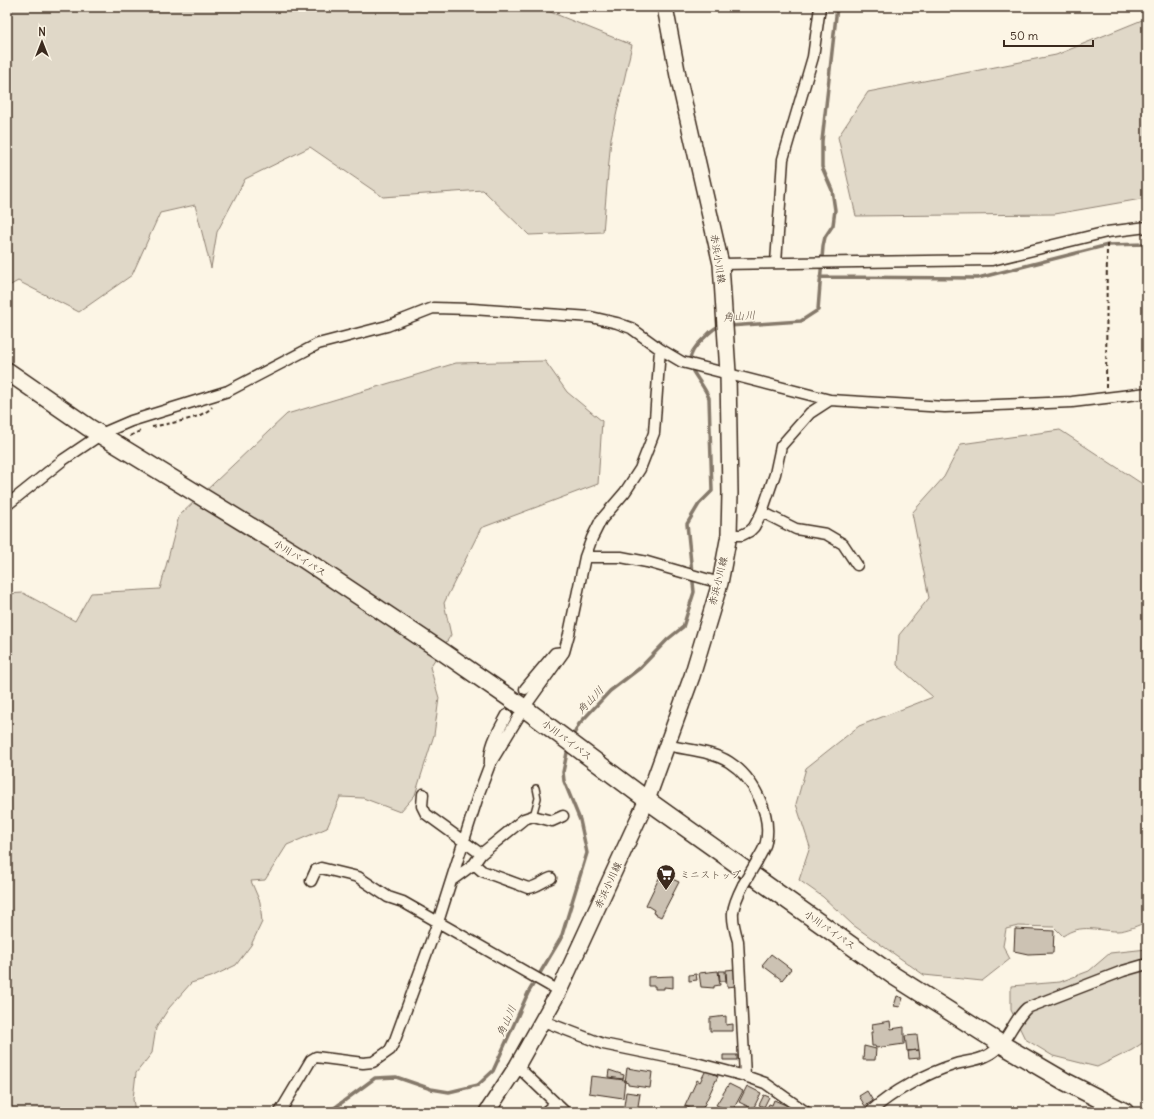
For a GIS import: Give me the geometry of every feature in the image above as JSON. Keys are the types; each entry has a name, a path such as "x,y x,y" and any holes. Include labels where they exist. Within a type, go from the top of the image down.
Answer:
{"highway":[{"name":"小川バイパス","path":"7,371 101,436 381,609 524,708 647,800 894,976 1001,1044 1066,1082 1125,1112"}],"main road":[{"name":"赤浜小川線","path":"487,1112 518,1066 543,1021 553,988 647,800 692,676 720,583 728,535 730,493 728,373 720,264 678,76 665,7"}],"street":[{"path":"776,263 783,159 813,57 820,7"},
{"path":"720,264 992,260 1107,232 1147,227"},
{"path":"7,505 63,460 101,436 131,421 228,391 318,344 387,326 433,308 472,308 591,317 617,322 631,328 660,349 682,362 830,400 945,407 1072,402 1147,393"},
{"path":"280,1112 311,1060 316,1057 364,1063 373,1062 390,1050 403,1020 438,922 490,764 524,708 564,652 585,557 601,520 625,492 640,469 654,433 660,349"},
{"path":"728,535 742,535 750,531 762,512 775,474 781,446 810,413 830,400"},
{"path":"762,512 796,528 826,534 843,544 857,565"},
{"path":"585,557 628,558 700,576 720,583"},
{"path":"525,689 555,653 564,652"},
{"path":"490,764 489,752 491,745 507,715"},
{"path":"667,745 718,757 730,762 749,781 762,805 767,821 766,843 743,885 734,906 732,922 738,941 745,1076"},
{"path":"423,794 422,806 426,814 481,854"},
{"path":"452,880 474,864 481,854 511,828 533,816 552,820 563,816"},
{"path":"474,864 482,870 528,888 534,887 542,881 551,878"},
{"path":"311,881 316,870 321,868 358,877 388,897 403,902 553,988"},
{"path":"870,1112 882,1102 917,1082 956,1064 986,1056 1001,1044 1027,1008 1123,971 1147,964"},
{"path":"543,1021 603,1044 696,1063 745,1076 765,1083 806,1112"},
{"path":"518,1066 565,1112"},
{"path":"545,1112 556,1102"}],"lane":[{"path":"533,816 538,798 536,788"}],"path":[{"path":"1106,398 1107,232"},
{"path":"124,438 145,428 183,420 208,412 228,391"}],"shaded area":[{"path":"7,7 538,7 632,45 611,138 603,232 529,235 483,190 383,197 310,147 245,179 217,232 211,268 195,205 160,213 132,275 79,312 18,281 7,287"},
{"path":"1147,18 1147,198 1055,214 856,216 838,137 868,92 1056,55"},
{"path":"545,361 567,392 602,421 598,484 481,528 444,603 451,635 430,667 439,698 434,735 415,795 400,812 363,798 340,797 327,828 287,845 265,880 251,881 260,902 262,922 251,945 236,965 211,977 191,983 169,1008 156,1028 152,1053 136,1073 133,1099 135,1112 7,1112 7,594 23,593 75,621 91,593 160,589 179,516 287,414 456,363"},
{"path":"1060,430 1147,487 1147,922 1121,931 1083,929 1070,932 1063,936 1054,927 1018,926 1006,929 1003,946 1010,959 982,981 924,975 853,925 823,897 799,880 810,847 796,804 806,768 859,726 933,697 897,665 899,635 929,598 912,513 944,477 961,444"},
{"path":"1147,949 1147,1040 1132,1050 1097,1067 1053,1056 1025,1039 1011,1010 1011,986 1060,982 1089,971 1110,953"}],"building":[{"path":"661,874 679,882 661,917 653,913 654,910 646,905"},
{"path":"1015,929 1054,931 1053,953 1028,954 1014,951"},
{"path":"771,954 791,969 782,980 762,965"},
{"path":"735,969 736,986 727,987 726,970"},
{"path":"718,971 720,985 714,986 714,988 701,987 699,973"},
{"path":"719,971 725,971 726,981 720,981"},
{"path":"696,974 697,980 689,981 689,975"},
{"path":"673,976 673,988 664,987 664,989 655,989 655,986 648,986 648,977"},
{"path":"897,996 903,998 900,1007 894,1006"},
{"path":"726,1016 726,1025 733,1024 733,1031 710,1031 710,1018"},
{"path":"890,1021 891,1029 904,1027 904,1044 876,1048 875,1046 872,1046 872,1024"},
{"path":"917,1035 919,1050 907,1051 905,1036"},
{"path":"864,1046 876,1049 875,1060 863,1060"},
{"path":"919,1050 920,1058 909,1059 908,1051"},
{"path":"723,1055 737,1055 737,1060 723,1060"},
{"path":"627,1068 652,1072 650,1088 628,1085 628,1083 625,1082"},
{"path":"609,1070 624,1075 623,1079 608,1077"},
{"path":"706,1070 718,1076 701,1112 698,1112 685,1106 697,1080 700,1082"},
{"path":"591,1076 625,1080 623,1098 589,1093"},
{"path":"729,1084 743,1091 732,1112 716,1105"},
{"path":"747,1086 761,1093 753,1109 739,1102"},
{"path":"867,1091 873,1101 865,1106 859,1096"},
{"path":"626,1092 640,1094 637,1112 623,1112"},
{"path":"764,1095 769,1097 764,1107 759,1105"},
{"path":"774,1100 788,1106 787,1112 765,1112 769,1104 772,1105"}],"waterway":[{"path":"729,326 801,321 818,310 823,246 825,237 833,225 835,210 832,190 822,167 822,141 837,7"},
{"path":"820,277 978,278 1108,245 1147,244"},
{"name":"角山川","path":"572,738 579,724 610,691 640,668 668,639 683,627 694,592 687,524 699,504 712,491 709,398 705,389 695,375 690,363 691,356 695,348 713,329 721,326"},
{"name":"角山川","path":"329,1112 375,1078 396,1077 431,1089 449,1092 478,1085 493,1071 528,993 561,938 587,853 580,820 564,781 563,772 568,748"}],"place":[{"name":"ミニストップ","path":"666,891"}]}
